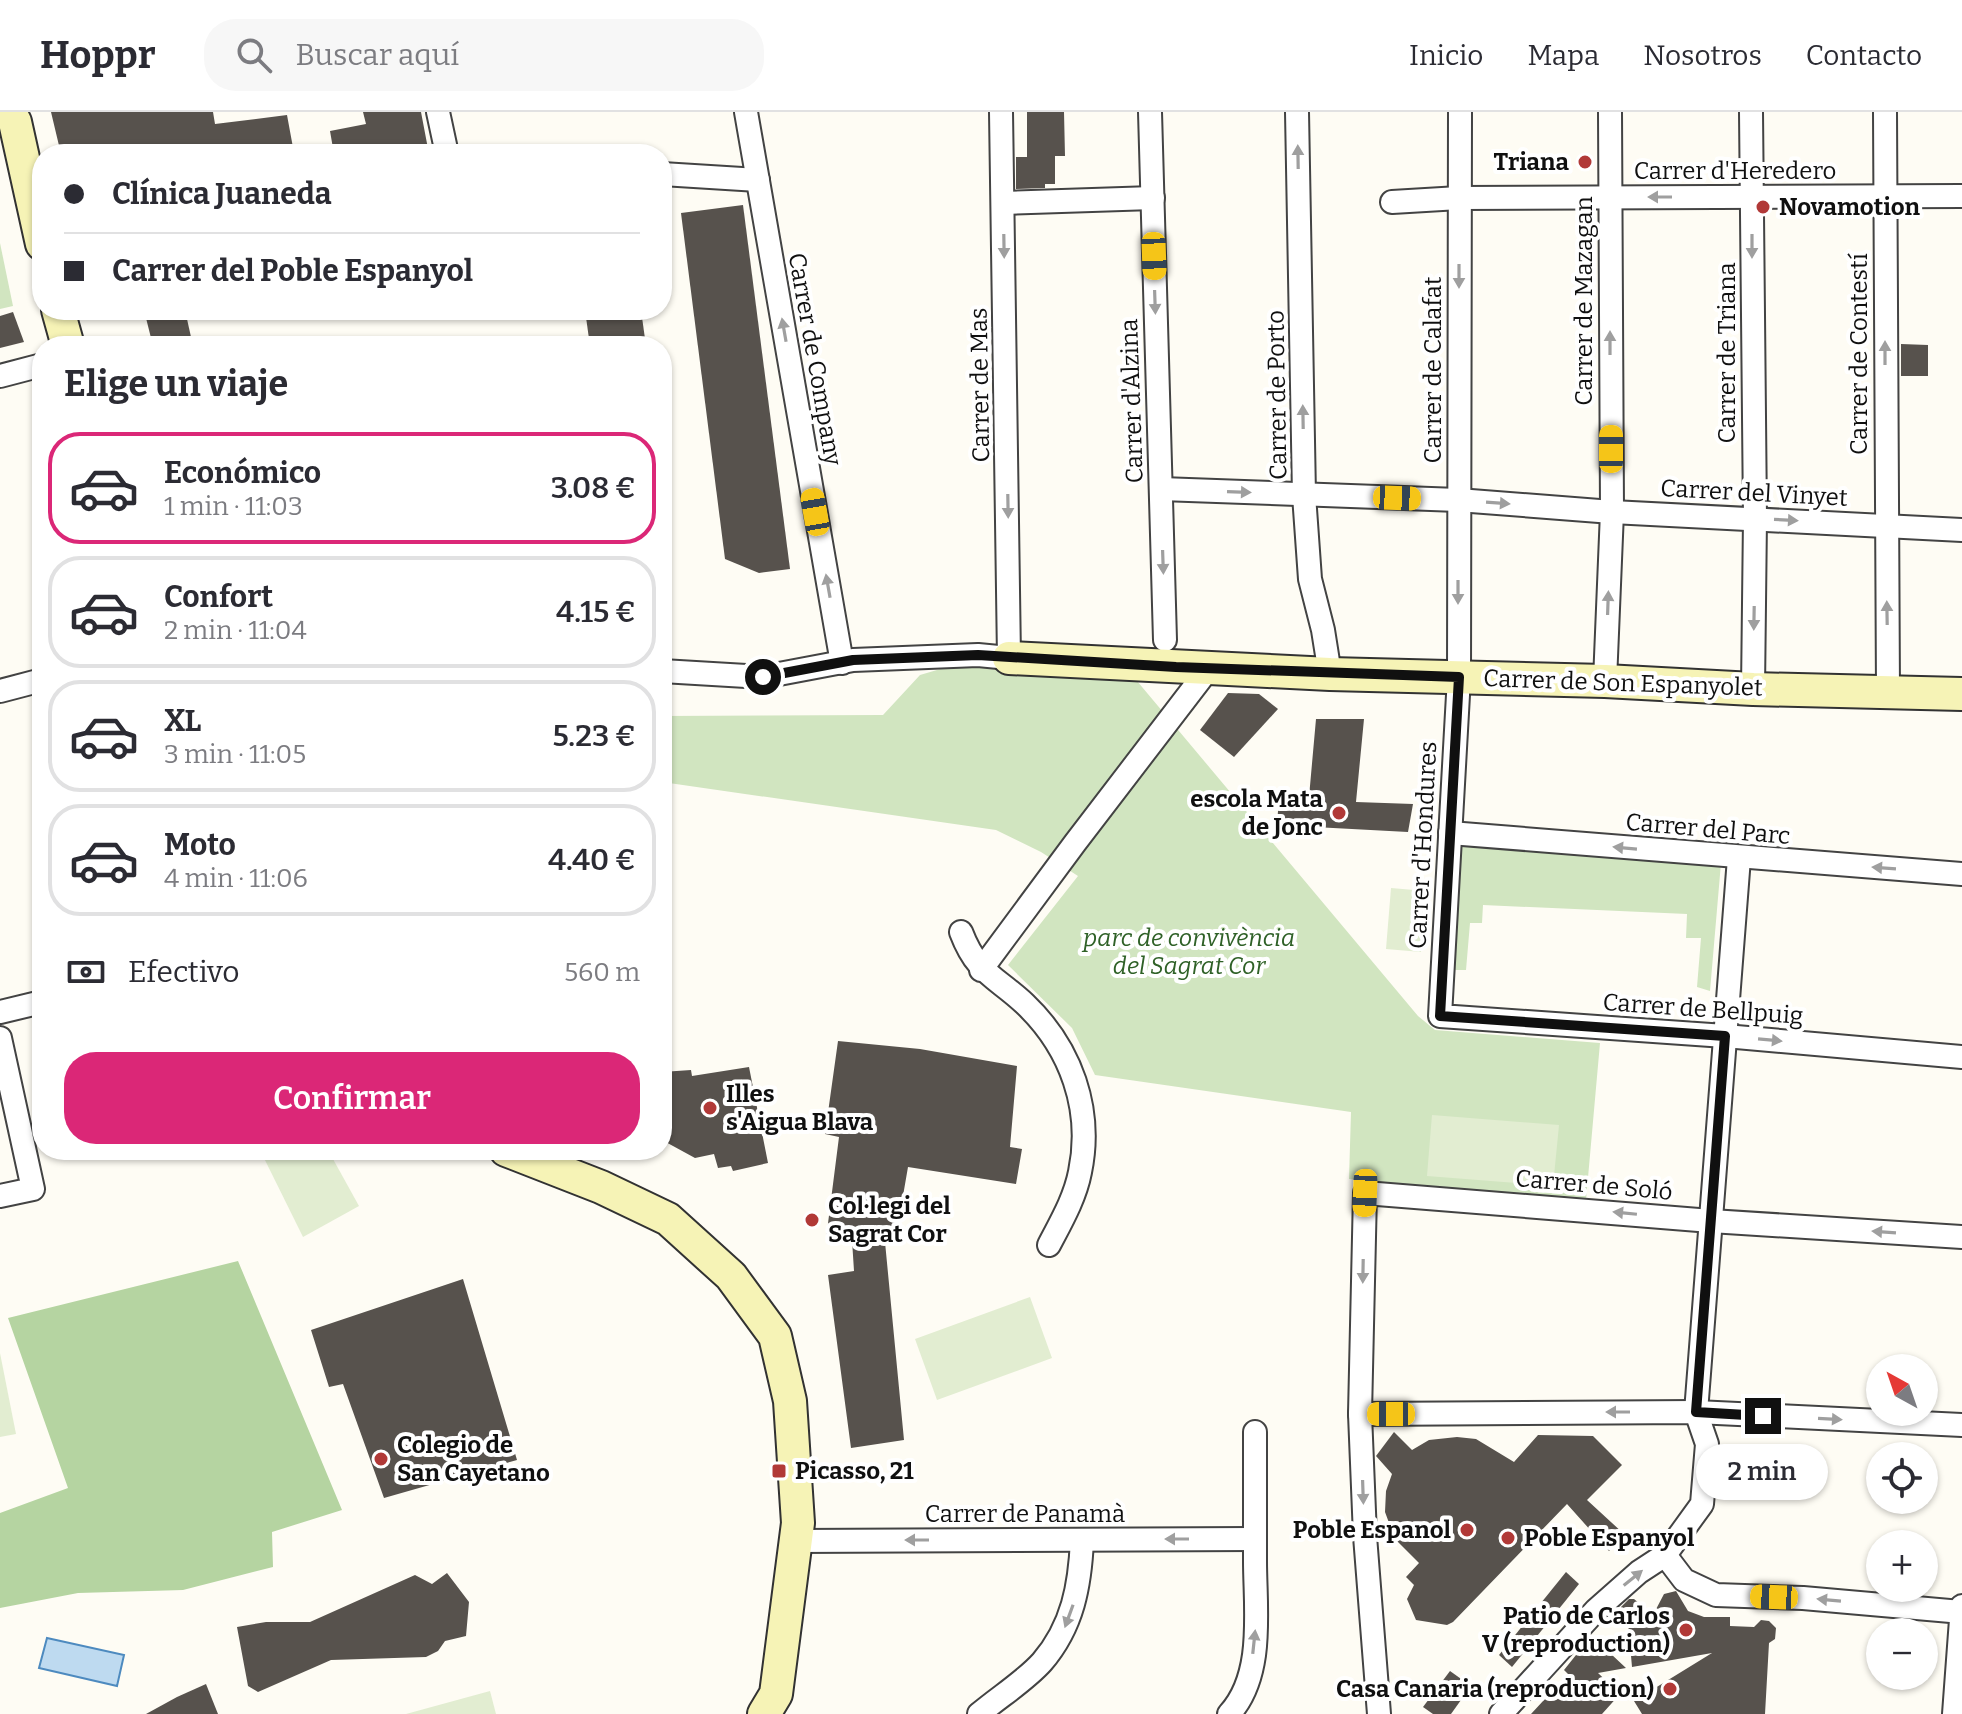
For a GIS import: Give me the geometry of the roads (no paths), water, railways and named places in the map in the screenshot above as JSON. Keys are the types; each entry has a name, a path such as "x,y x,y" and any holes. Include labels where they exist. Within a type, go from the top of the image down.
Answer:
{"street":[{"path":"10,112 32,199"},
{"path":"438,112 445,144"},
{"name":"Carrer de Company","path":"746,112 842,663"},
{"name":"Carrer de Mas","path":"1001,112 1009,658"},
{"name":"Carrer d'Alzina","path":"1150,112 1165,640"},
{"name":"Carrer de Porto","path":"1297,112 1304,495 1310,579 1330,674"},
{"name":"Carrer de Calafat","path":"1459,677 1460,112"},
{"name":"Carrer de Mazagan","path":"1605,681 1612,512 1610,112"},
{"name":"Carrer de Triana","path":"1751,112 1755,518 1753,689"},
{"name":"Carrer de Contestí","path":"1885,112 1888,691"},
{"path":"672,175 758,180"},
{"name":"Carrer d'Heredero","path":"1459,198 1962,196"},
{"path":"1004,203 1153,198"},
{"path":"1392,202 1459,198"},
{"path":"0,376 32,368"},
{"name":"Carrer del Vinyet","path":"1161,489 1458,500 1612,512 1962,530"},
{"name":"Carrer de Son Espanyolet","path":"672,672 763,677 853,660 978,655 1330,674 1962,694"},
{"path":"981,970 1209,668"},
{"name":"Carrer d'Hondures","path":"1440,1016 1459,677"},
{"path":"0,691 32,683"},
{"name":"Carrer del Parc","path":"1450,833 1962,874"},
{"path":"1501,1714 1596,1610 1639,1572 1665,1555 1702,1504 1707,1444 1696,1412 1739,858"},
{"path":"961,932 981,970 1024,1003 1049,1029 1082,1103 1085,1124 1080,1174 1049,1245"},
{"path":"0,1012 32,1004"},
{"name":"Carrer de Bellpuig","path":"1440,1016 1962,1057"},
{"path":"0,1038 33,1189 0,1196"},
{"path":"532,1160 601,1187 668,1219 731,1276 775,1336 790,1401 798,1523 776,1694 764,1714"},
{"name":"Carrer de Soló","path":"1360,1414 1365,1193 1711,1221 1962,1237"},
{"path":"1379,1714 1365,1536 1360,1414 1696,1412 1962,1425"},
{"path":"1229,1714 1237,1705 1251,1669 1256,1629 1255,1432"},
{"name":"Carrer de Panamà","path":"795,1541 1255,1539"},
{"path":"979,1714 1041,1662 1069,1622 1080,1580 1082,1540"},
{"path":"1665,1555 1684,1580 1716,1595 1962,1610 1955,1708"}],"water":[{"path":"47,1638 124,1655 117,1686 39,1668"}],"place":[{"name":"Triana","path":"1585,162"},
{"name":"Novamotion","path":"1763,207"},
{"name":"escola Mata de Jonc","path":"1339,813"},
{"name":"Illes s'Aigua Blava","path":"710,1108"},
{"name":"Col·legi del Sagrat Cor","path":"812,1220"},
{"name":"Colegio de San Cayetano","path":"381,1459"},
{"name":"Picasso, 21","path":"779,1471"},
{"name":"Poble Espanol","path":"1467,1530"},
{"name":"Poble Espanyol","path":"1508,1538"},
{"name":"Patio de Carlos V (reproduction)","path":"1686,1630"},
{"name":"Casa Canaria (reproduction)","path":"1670,1689"}],"park label":[{"name":"parc de convivència del Sagrat Cor","path":"1189,952"}]}
